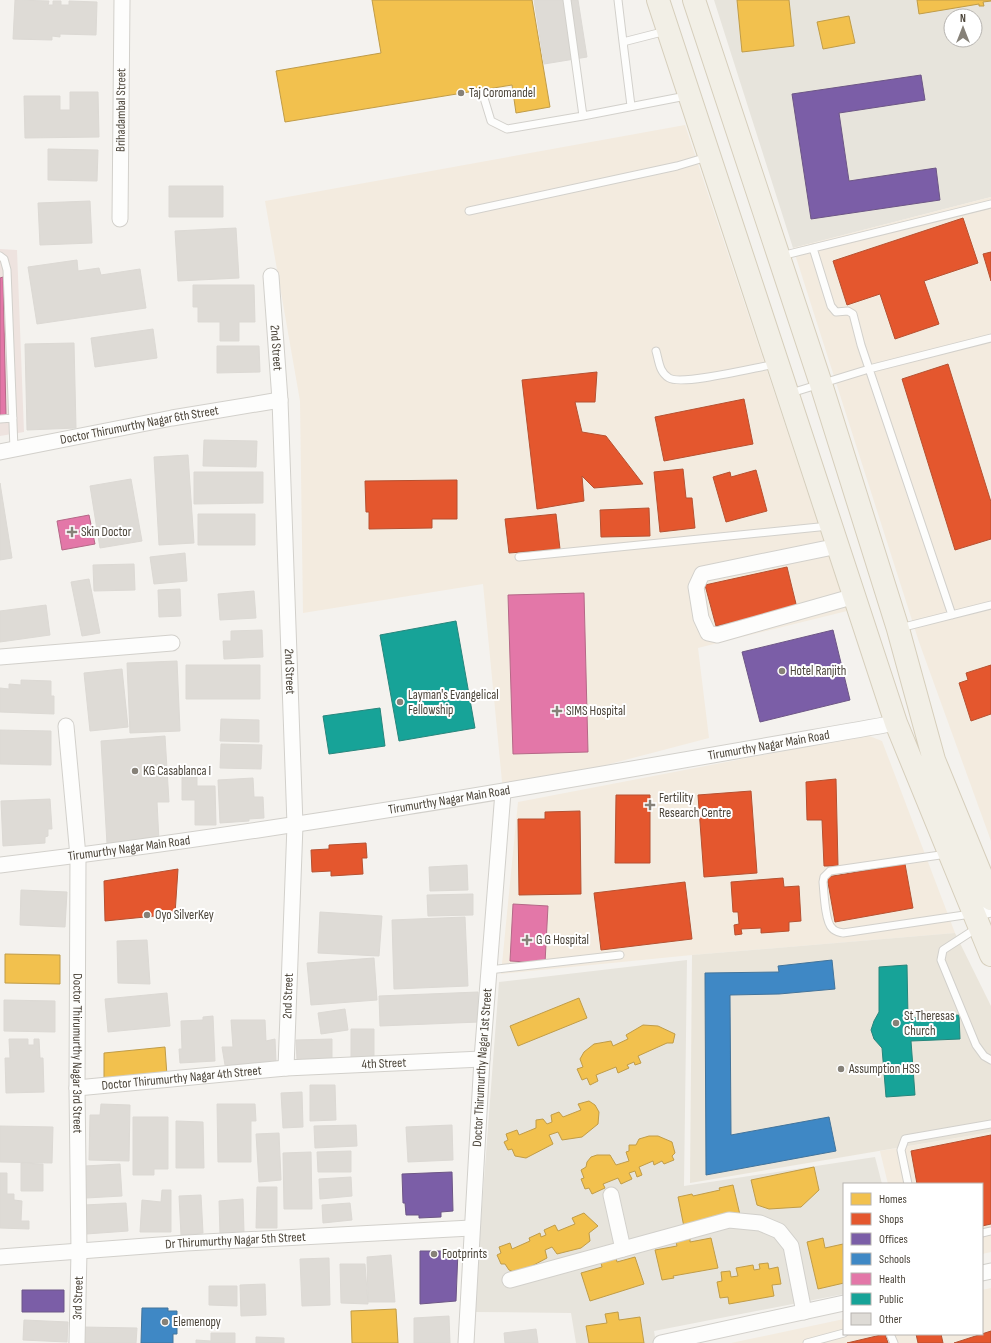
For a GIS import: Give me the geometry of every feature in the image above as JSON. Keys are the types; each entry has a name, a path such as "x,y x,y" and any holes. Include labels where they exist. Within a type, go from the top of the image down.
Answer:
{"main road":[{"path":"658,0 900,733 949,854 981,917 991,954"},
{"path":"694,0 821,384 898,628 934,760 991,900"},
{"path":"900,733 934,760"}],"street":[{"name":"Brihadambal Street","path":"120,219 122,0"},
{"name":"2nd Street","path":"272,276 280,400 295,824 286,1068"},
{"name":"Doctor Thirumurthy Nagar 6th Street","path":"7,451 172,418 280,400"},
{"path":"838,546 702,574 696,587 701,618 708,633 717,636 855,596"},
{"path":"0,657 172,643"},
{"name":"Doctor Thirumurthy Nagar 3rd Street","path":"66,726 78,856 77,1088 79,1252"},
{"name":"Tirumurthy Nagar Main Road","path":"0,865 78,856 900,733"},
{"name":"Doctor Thirumurthy Nagar 1st Street","path":"466,1343 471,1228 482,1059 503,792"},
{"name":"4th Street","path":"286,1068 482,1059"},
{"name":"Doctor Thirumurthy Nagar 4th Street","path":"77,1088 286,1068"},
{"path":"611,1195 623,1249"},
{"path":"510,1280 729,1220 760,1223 779,1232 791,1246 804,1312"},
{"name":"Dr Thirumurthy Nagar 5th Street","path":"0,1257 186,1243 471,1228"},
{"name":"3rd Street","path":"77,1343 79,1252"},
{"path":"661,1343 843,1303"}],"lane":[{"path":"567,0 583,116"},
{"path":"618,0 631,106"},
{"path":"623,42 668,30"},
{"path":"484,98 491,121 507,129 689,95"},
{"path":"469,211 677,166 709,156"},
{"path":"779,257 991,204"},
{"path":"813,248 831,306 836,312 848,311 853,314 869,369 952,615"},
{"path":"0,256 4,259 7,270 13,418 7,451"},
{"path":"788,394 869,369 991,338"},
{"path":"656,351 661,370 670,379 689,380 778,364"},
{"path":"0,419 13,418"},
{"path":"519,557 832,526"},
{"path":"898,628 991,605"},
{"path":"949,854 830,871 824,877 823,882 828,920 831,928 837,932 844,932 981,917"},
{"path":"981,917 943,950 941,960 976,1045 984,1056 991,1060"},
{"path":"488,970 620,954"},
{"path":"908,1183 901,1150 905,1138 991,1124"},
{"path":"807,1343 843,1333"}],"shaded area":[{"path":"714,0 991,0 991,197 793,248"},
{"path":"685,125 847,611 698,648 709,738 503,792 483,584 303,613 300,401 265,201"},
{"path":"991,197 991,841 919,642 793,248"},
{"path":"0,249 17,250 24,432 0,436"},
{"path":"867,735 882,741 955,933 692,955 501,974 518,802"},
{"name":"Assumption HSS","path":"955,933 991,1006 991,1132 690,1183 692,955"},
{"path":"687,960 684,1186 875,1157 882,1183 843,1183 843,1294 654,1331 656,1343 576,1343 571,1313 474,1312 499,982"},
{"path":"991,1132 991,1252 983,1254 983,1183 888,1183 880,1151"},
{"path":"991,1288 991,1343 731,1343 843,1319 843,1335 983,1335 983,1290"}],"building: Homes":[{"path":"372,0 532,0 550,107 516,113 512,85 285,122 276,71 381,53"},
{"path":"737,0 789,0 794,46 742,52"},
{"path":"917,0 991,0 983,2 984,6 979,6 979,4 955,8 943,8 943,10 919,14"},
{"path":"849,16 855,43 823,49 817,22"},
{"path":"5,954 60,955 60,984 5,983"},
{"path":"579,998 587,1018 518,1046 510,1026"},
{"path":"643,1025 658,1026 675,1034 673,1043 667,1043 638,1056 641,1063 635,1065 634,1062 627,1065 629,1068 618,1073 616,1067 596,1075 598,1081 590,1085 587,1078 582,1080 577,1069 583,1067 580,1059 584,1052 594,1044 611,1041 613,1046 628,1039 626,1035"},
{"path":"165,1047 167,1076 104,1080 104,1053"},
{"path":"589,1101 595,1105 599,1112 598,1124 582,1137 562,1140 558,1132 549,1135 553,1144 526,1158 515,1156 512,1149 508,1150 504,1142 508,1140 506,1134 517,1130 519,1135 536,1128 536,1120 543,1119 547,1124 552,1122 551,1115 559,1112 563,1117 581,1110 578,1104"},
{"path":"649,1136 658,1136 672,1142 675,1153 672,1156 674,1160 664,1164 662,1161 654,1165 653,1161 639,1167 642,1175 637,1177 635,1171 629,1173 632,1179 621,1184 618,1178 603,1184 605,1188 592,1194 589,1188 585,1189 581,1179 584,1178 581,1170 586,1167 587,1162 591,1157 597,1155 610,1155 616,1165 629,1161 626,1152 629,1151 629,1145 636,1145 639,1139"},
{"path":"814,1167 819,1190 801,1207 769,1209 757,1205 751,1180"},
{"path":"733,1185 740,1215 684,1227 678,1197 692,1194 693,1196 720,1190 719,1188"},
{"path":"584,1213 598,1226 589,1233 590,1241 581,1248 557,1254 552,1247 545,1250 547,1258 530,1267 514,1272 509,1270 505,1264 501,1264 497,1255 501,1253 499,1247 510,1243 512,1249 530,1241 529,1238 540,1233 541,1237 546,1235 544,1230 555,1225 558,1231 575,1224 572,1218"},
{"path":"711,1238 718,1268 673,1276 674,1278 662,1280 655,1250 677,1246 676,1242 690,1239 690,1242"},
{"path":"823,1238 825,1248 843,1244 843,1283 818,1289 807,1242"},
{"path":"635,1257 644,1284 590,1301 581,1273 602,1267 601,1263 616,1258 617,1262"},
{"path":"768,1263 769,1269 778,1267 781,1284 772,1285 774,1296 729,1304 728,1297 720,1298 717,1282 722,1281 721,1272 730,1271 731,1277 738,1276 736,1268 753,1265 754,1270 760,1269 759,1264"},
{"path":"396,1309 398,1343 352,1343 351,1311"},
{"path":"618,1312 619,1320 640,1317 644,1343 589,1343 586,1326 607,1323 605,1314"}],"building: Shops":[{"path":"963,218 978,263 924,281 939,324 895,339 880,294 847,305 833,261"},
{"path":"991,252 991,281 983,254"},
{"path":"948,364 991,502 991,539 955,550 902,379"},
{"path":"597,372 595,402 575,402 582,432 606,436 643,484 594,488 582,476 584,501 537,509 522,380"},
{"path":"744,399 753,444 664,461 655,417"},
{"path":"683,469 686,498 692,498 695,528 660,532 654,472"},
{"path":"756,470 767,511 726,522 713,477 730,472 731,477"},
{"path":"457,480 457,519 432,519 432,528 369,529 369,512 366,512 365,481"},
{"path":"649,508 650,536 601,537 600,510"},
{"path":"556,514 560,549 509,553 505,519"},
{"path":"787,567 797,608 716,626 705,585"},
{"path":"991,665 991,714 971,721 959,683 968,680 966,673"},
{"path":"836,779 838,866 824,866 822,820 807,820 806,782"},
{"path":"751,791 757,873 704,877 698,795"},
{"path":"616,795 650,795 650,863 615,863"},
{"path":"580,811 581,894 519,895 518,819 545,819 545,812"},
{"path":"366,843 367,858 362,858 363,874 331,876 331,871 312,872 311,850 329,849 329,845"},
{"path":"905,864 913,908 835,922 827,877"},
{"path":"178,869 175,914 105,921 104,881"},
{"path":"783,878 784,887 799,886 801,921 789,922 789,931 761,933 761,928 741,929 742,934 735,935 734,925 739,924 738,912 733,912 731,882"},
{"path":"685,882 692,939 601,950 594,893"},
{"path":"991,1135 991,1224 983,1226 983,1183 917,1183 911,1151"},
{"path":"991,1331 991,1343 954,1343 983,1335 983,1334"},
{"path":"885,1335 888,1343 847,1343"},
{"path":"916,1335 941,1335 943,1343 918,1343"}],"building: Offices":[{"path":"921,75 925,100 839,113 849,181 936,168 940,200 811,219 792,94"},
{"path":"833,630 850,700 760,722 742,652"},
{"path":"452,1172 453,1211 441,1212 441,1217 419,1218 419,1215 406,1215 405,1203 403,1203 402,1174"},
{"path":"420,1251 458,1251 456,1301 420,1304"},
{"path":"22,1290 64,1290 64,1312 22,1312"}],"building: Schools":[{"path":"832,960 835,989 779,994 730,995 731,1135 829,1117 836,1151 706,1175 705,973 779,972 778,966"},
{"path":"142,1308 168,1308 168,1311 177,1311 177,1334 173,1334 173,1343 141,1343"}],"building: Health":[{"path":"3,277 6,416 0,416 0,278"},
{"path":"89,515 95,544 62,550 57,521"},
{"path":"584,593 588,752 513,754 508,595"},
{"path":"513,904 548,906 545,963 510,961"}],"building: Public":[{"path":"456,621 475,728 399,741 380,635"},
{"path":"380,708 385,746 329,754 323,716"},
{"path":"907,965 908,1018 959,1015 960,1039 911,1041 915,1095 886,1097 882,1048 874,1039 871,1030 879,1012 879,967"}],"building: Other":[{"path":"15,0 49,1 48,5 53,5 53,1 61,1 61,5 69,5 69,1 97,2 96,35 60,34 60,37 52,36 52,40 13,39"},
{"path":"534,0 578,0 587,57 544,64"},
{"path":"70,92 98,92 99,137 25,138 24,96 60,96 60,110 70,110"},
{"path":"48,149 98,150 97,181 48,180"},
{"path":"169,186 223,186 223,217 169,217"},
{"path":"90,201 92,243 40,245 38,203"},
{"path":"236,228 239,278 178,281 175,231"},
{"path":"77,260 78,271 99,268 101,275 140,269 146,308 37,324 28,267"},
{"path":"193,285 254,285 255,322 239,322 239,341 220,341 220,322 198,322 198,307 193,307"},
{"path":"153,329 157,358 95,367 91,338"},
{"path":"74,343 76,428 27,430 25,344"},
{"path":"217,346 259,346 260,372 217,373"},
{"path":"204,440 257,441 256,467 203,466"},
{"path":"188,455 194,543 159,545 154,457"},
{"path":"194,472 263,472 263,503 194,504"},
{"path":"131,479 142,541 100,548 90,486"},
{"path":"0,483 12,558 0,560"},
{"path":"198,514 255,514 255,545 198,545"},
{"path":"185,553 187,581 154,584 150,557"},
{"path":"134,564 135,590 94,591 93,565"},
{"path":"89,579 100,633 82,636 71,582"},
{"path":"180,589 181,616 159,617 158,590"},
{"path":"254,591 256,618 220,620 218,594"},
{"path":"46,605 50,635 0,642 0,611"},
{"path":"262,630 263,657 224,659 223,641 231,641 231,631"},
{"path":"177,661 180,731 130,733 127,663"},
{"path":"186,665 260,665 260,699 186,699"},
{"path":"122,669 128,727 90,731 84,673"},
{"path":"21,680 51,681 51,696 54,696 54,714 0,712 0,688 9,689 9,684 21,685"},
{"path":"221,719 259,720 259,742 220,741"},
{"path":"0,730 51,731 51,765 0,764"},
{"name":"KG Casablanca I","path":"165,736 169,802 157,802 159,841 107,844 101,741"},
{"path":"221,744 262,745 261,769 220,768"},
{"path":"182,777 197,777 197,786 215,786 216,825 195,825 195,800 182,800"},
{"path":"253,778 254,797 263,797 264,818 249,819 249,821 220,823 218,780"},
{"path":"50,799 52,829 48,829 48,836 45,837 45,843 3,846 1,801"},
{"path":"467,865 468,890 430,891 429,867"},
{"path":"21,890 67,892 65,927 20,925"},
{"path":"473,894 473,915 428,916 427,895"},
{"path":"320,912 382,916 379,956 318,953"},
{"path":"465,917 468,986 394,989 392,920"},
{"path":"147,940 150,984 118,983 117,941"},
{"path":"374,958 377,1000 311,1005 307,963"},
{"path":"478,992 479,1022 380,1026 379,996"},
{"path":"167,993 170,1026 108,1032 105,999"},
{"path":"4,1000 55,1001 55,1032 4,1031"},
{"path":"345,1009 348,1030 321,1034 318,1013"},
{"path":"213,1016 215,1061 180,1063 179,1049 182,1049 181,1021 203,1020 203,1017"},
{"path":"231,1020 265,1020 266,1041 275,1039 276,1062 225,1065 222,1047 233,1047"},
{"path":"351,1029 374,1029 374,1060 351,1060"},
{"path":"9,1039 28,1039 28,1045 34,1045 34,1039 39,1039 40,1058 43,1058 44,1092 6,1093 5,1058 10,1058"},
{"path":"332,1039 332,1059 297,1060 296,1040"},
{"path":"310,1085 335,1085 336,1120 310,1121"},
{"path":"302,1092 303,1127 283,1128 281,1093"},
{"path":"101,1104 130,1105 129,1161 89,1160 90,1115 100,1115"},
{"path":"217,1104 255,1104 256,1121 251,1121 251,1162 218,1162"},
{"path":"133,1117 168,1117 168,1169 154,1169 154,1175 133,1175"},
{"path":"176,1121 203,1122 204,1168 176,1168"},
{"path":"356,1125 357,1146 315,1148 314,1126"},
{"path":"452,1125 453,1160 408,1162 406,1127"},
{"path":"0,1126 53,1127 52,1163 0,1162"},
{"path":"279,1133 281,1180 259,1182 256,1134"},
{"path":"351,1151 351,1172 318,1172 317,1152"},
{"path":"311,1152 312,1209 284,1209 283,1153"},
{"path":"21,1163 43,1164 43,1191 21,1191"},
{"path":"120,1164 122,1196 86,1198 85,1166"},
{"path":"0,1173 7,1173 7,1194 14,1194 14,1200 22,1201 21,1221 29,1221 29,1229 0,1228"},
{"path":"351,1177 352,1196 320,1199 319,1179"},
{"path":"257,1187 277,1187 277,1228 256,1228"},
{"path":"162,1190 171,1190 171,1232 140,1232 142,1200 161,1202"},
{"path":"201,1195 203,1233 181,1235 179,1196"},
{"path":"243,1199 244,1232 220,1234 219,1201"},
{"path":"126,1203 128,1231 86,1234 84,1205"},
{"path":"350,1203 352,1220 323,1223 322,1205"},
{"path":"391,1255 395,1302 368,1302 367,1257"},
{"path":"329,1258 330,1305 302,1306 300,1259"},
{"path":"340,1264 365,1264 368,1304 341,1303"},
{"path":"265,1284 266,1315 241,1316 240,1285"},
{"path":"209,1286 237,1286 237,1306 209,1305"},
{"path":"449,1316 450,1343 414,1343 414,1318"},
{"path":"24,1320 68,1322 67,1342 23,1340"},
{"path":"83,1327 137,1328 136,1343 83,1343"},
{"path":"536,1329 538,1343 505,1343 504,1333"},
{"path":"211,1333 235,1333 235,1343 196,1343 196,1340 211,1341"},
{"path":"256,1337 284,1338 284,1343 256,1343"}],"place":[{"name":"Taj Coromandel","path":"461,93"},
{"name":"Skin Doctor","path":"72,532"},
{"name":"Hotel Ranjith","path":"782,671"},
{"name":"Layman's Evangelical Fellowship","path":"400,702"},
{"name":"SIMS Hospital","path":"557,711"},
{"name":"KG Casablanca I","path":"135,771"},
{"name":"Fertility Research Centre","path":"650,805"},
{"name":"Oyo SilverKey","path":"147,915"},
{"name":"G G Hospital","path":"527,940"},
{"name":"St Theresas Church","path":"896,1023"},
{"name":"Assumption HSS","path":"841,1069"},
{"name":"Footprints","path":"434,1254"},
{"name":"Elemenopy","path":"165,1322"}]}
